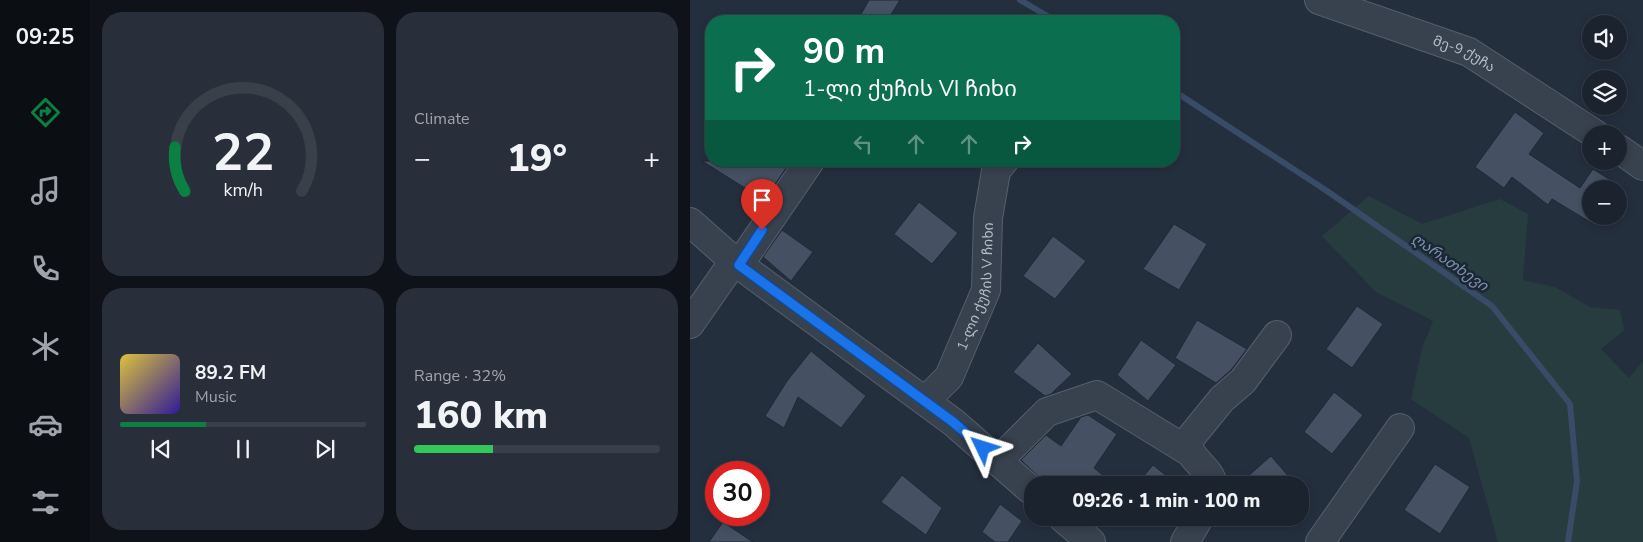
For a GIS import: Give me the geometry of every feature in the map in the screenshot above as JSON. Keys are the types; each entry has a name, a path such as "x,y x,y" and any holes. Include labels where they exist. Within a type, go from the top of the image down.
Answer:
{"street":[{"name":"მე-9 ქუჩა","path":"1319,0 1469,52 1582,125"},
{"path":"1627,155 1643,166"},
{"path":"690,324 806,167"},
{"name":"1-ლი ქუჩის V ჩიხი","path":"925,401 949,377 986,290 988,218 996,171 999,167"},
{"path":"690,222 736,263 925,401 1024,484"},
{"path":"1188,451 1187,442 1195,430 1222,399 1243,381 1277,335"},
{"path":"998,461 1047,412 1097,394 1188,451 1212,476"},
{"path":"1320,542 1400,428"},
{"path":"1072,526 1091,542"},
{"path":"1185,542 1194,526"}],"green space":[{"path":"1369,196 1422,224 1500,199 1528,214 1523,280 1555,287 1590,307 1620,310 1624,330 1601,349 1629,378 1643,361 1643,542 1498,542 1469,438 1411,399 1422,348 1433,321 1376,292 1322,236"}],"building":[{"path":"869,0 900,0 891,15 861,15"},
{"path":"1515,112 1544,133 1529,154 1580,188 1582,185 1582,217 1552,199 1548,205 1512,177 1504,188 1475,167"},
{"path":"712,167 787,167 764,200"},
{"path":"1592,170 1610,180 1585,180"},
{"path":"919,202 958,233 932,264 894,234"},
{"path":"1174,224 1207,244 1179,290 1143,269"},
{"path":"782,230 813,252 791,281 763,257"},
{"path":"1053,236 1086,261 1055,299 1023,276"},
{"path":"1357,306 1383,324 1352,368 1326,349"},
{"path":"1197,320 1247,349 1231,370 1216,383 1175,358"},
{"path":"1141,340 1176,365 1148,401 1117,375"},
{"path":"1038,343 1072,374 1051,394 1045,396 1013,372"},
{"path":"811,351 866,396 841,428 798,397 784,428 765,416 787,381"},
{"path":"1334,392 1363,415 1332,454 1304,432"},
{"path":"1088,415 1117,434 1094,468 1104,476 1038,476 1021,460 1046,435 1061,446 1081,417"},
{"path":"1271,456 1288,476 1248,476"},
{"path":"1435,464 1470,487 1440,534 1404,510"},
{"path":"1153,465 1167,476 1144,476"},
{"path":"902,475 942,508 926,535 881,502"},
{"path":"1000,504 1022,521 1008,542 995,542 982,532"},
{"path":"720,526 729,526 753,542 709,542"}],"waterway":[{"name":"ღარათხევი","path":"1020,0 1046,15"},
{"name":"ღარათხევი","path":"1180,95 1327,191 1492,306 1570,404 1577,481 1568,542"}],"route":[{"path":"762,230 739,265 953,422 983,448"}]}
